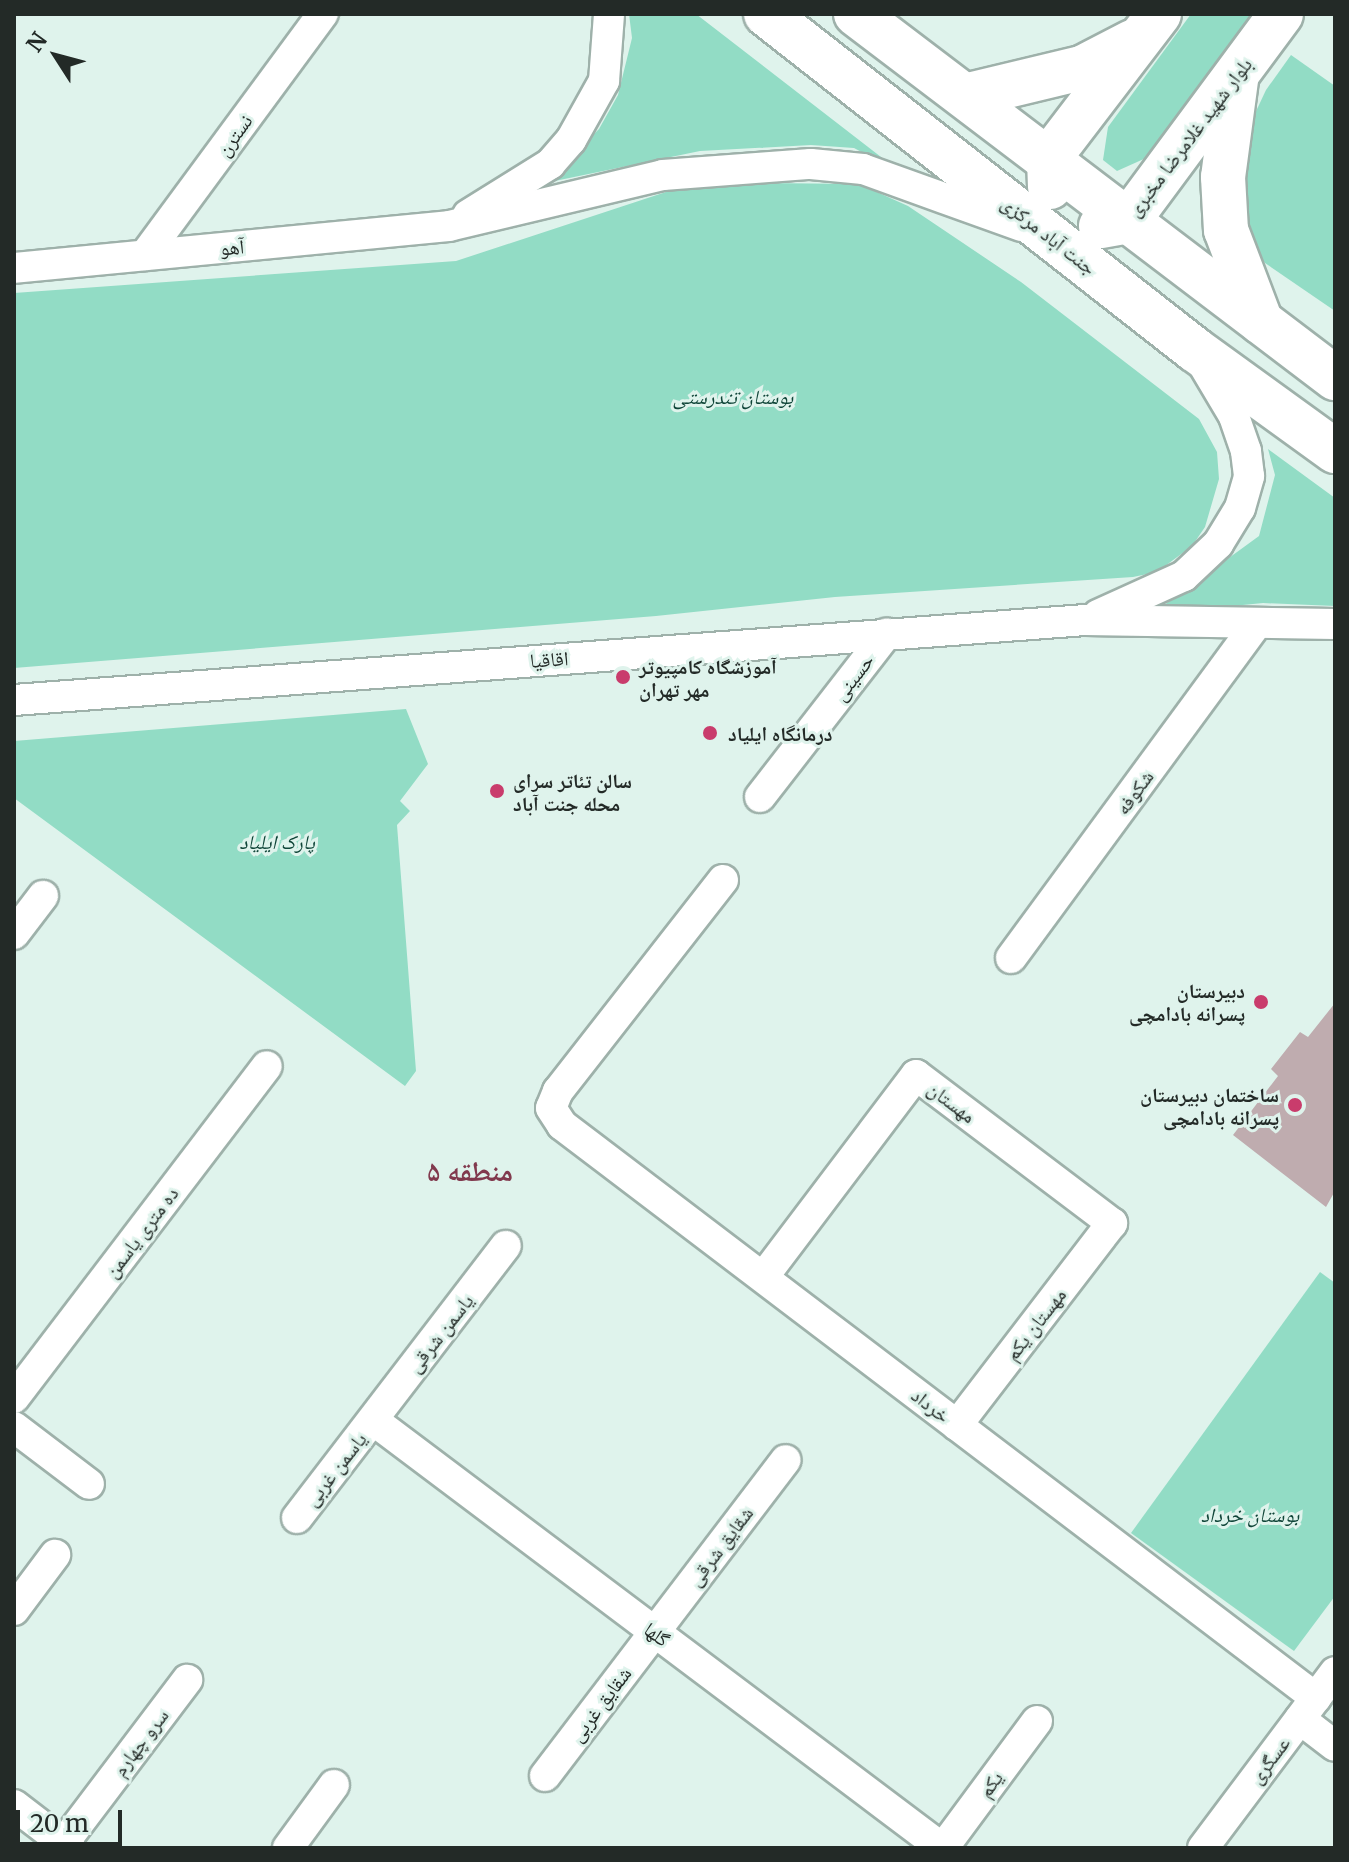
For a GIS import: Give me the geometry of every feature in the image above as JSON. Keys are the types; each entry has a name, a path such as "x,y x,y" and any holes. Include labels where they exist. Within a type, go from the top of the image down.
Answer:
{"main road":[{"name":"جنت آباد مرکزی","path":"766,14 1194,349 1335,451"},
{"path":"856,14 1335,378"},
{"name":"بلوار شهید غلامرضا مخبری","path":"1051,237 1128,221 1281,14"},
{"path":"1051,237 1049,158 1150,26"},
{"path":"965,96 1082,68 1150,26"},
{"path":"1238,72 1225,139 1226,230 1261,322"}],"street":[{"name":"نسترن","path":"145,255 323,14"},
{"path":"449,226 550,164 571,140 604,81 609,14"},
{"name":"آهو","path":"14,268 449,226 663,175 811,164 863,169 1051,237"},
{"path":"1085,620 1184,576 1218,544 1240,508 1249,476 1246,451 1234,416 1194,349"},
{"path":"1085,620 1335,624"},
{"name":"اقاقیا","path":"14,700 1085,620"},
{"name":"شکوفه","path":"1011,958 1256,625"},
{"name":"حسینی","path":"760,797 887,633"},
{"name":"خرداد","path":"723,880 558,1091 551,1108 562,1125 957,1425 1308,1708 1335,1746"},
{"path":"14,934 43,896"},
{"name":"ده متری یاسمن","path":"14,1398 267,1066"},
{"name":"مهستان","path":"764,1276 916,1075 1112,1223"},
{"name":"مهستان یکم","path":"957,1425 1112,1223"},
{"name":"یاسمن شرقی","path":"373,1420 506,1246"},
{"name":"یاسمن غربی","path":"297,1518 373,1420"},
{"name":"گلها","path":"373,1420 942,1848"},
{"path":"14,1427 89,1484"},
{"name":"شقایق شرقی","path":"655,1632 786,1460"},
{"path":"14,1610 55,1555"},
{"name":"شقایق غربی","path":"545,1776 655,1632"},
{"name":"عسگری","path":"1203,1848 1335,1672"},
{"name":"سرو چهارم","path":"65,1846 187,1680"},
{"name":"یکم","path":"942,1848 1037,1721"},
{"path":"288,1848 334,1785"},
{"path":"14,1805 65,1846"}],"green space":[{"path":"629,14 696,14 903,174 854,148 811,145 700,151 545,183 599,129 618,95 632,38"},
{"path":"1191,14 1259,14 1164,139 1146,158 1117,171 1103,160 1108,127"},
{"path":"1291,55 1335,86 1335,311 1265,263 1241,235 1242,141 1266,90"},
{"name":"بوستان تندرستی","path":"751,183 859,184 908,206 1021,282 1199,419 1217,452 1219,479 1205,527 1192,546 1157,572 1133,577 835,597 656,616 14,668 14,293 456,261 669,191"},
{"path":"1268,449 1335,498 1335,606 1263,603 1152,614 1259,536 1275,475"},
{"name":"پارک ایلیاد","path":"406,709 428,764 400,801 410,811 397,825 416,1071 405,1086 14,798 14,741"},
{"name":"بوستان خرداد","path":"1320,1272 1335,1283 1335,1596 1294,1651 1131,1533"}],"building":[{"name":"ساختمان دبیرستان پسرانه بادامچی","path":"1335,1003 1335,1191 1326,1207 1233,1135 1278,1076 1271,1069 1300,1032 1308,1037"}],"place":[{"name":"آموزشگاه کامپیوتر مهر تهران","path":"623,677"},
{"name":"درمانگاه ایلیاد","path":"710,733"},
{"name":"سالن تئاتر سرای محله جنت آباد","path":"497,791"},
{"name":"دبیرستان پسرانه بادامچی","path":"1261,1002"},
{"name":"ساختمان دبیرستان پسرانه بادامچی","path":"1295,1105"}],"district":[{"name":"منطقه ۵","path":"470,1171"}]}
